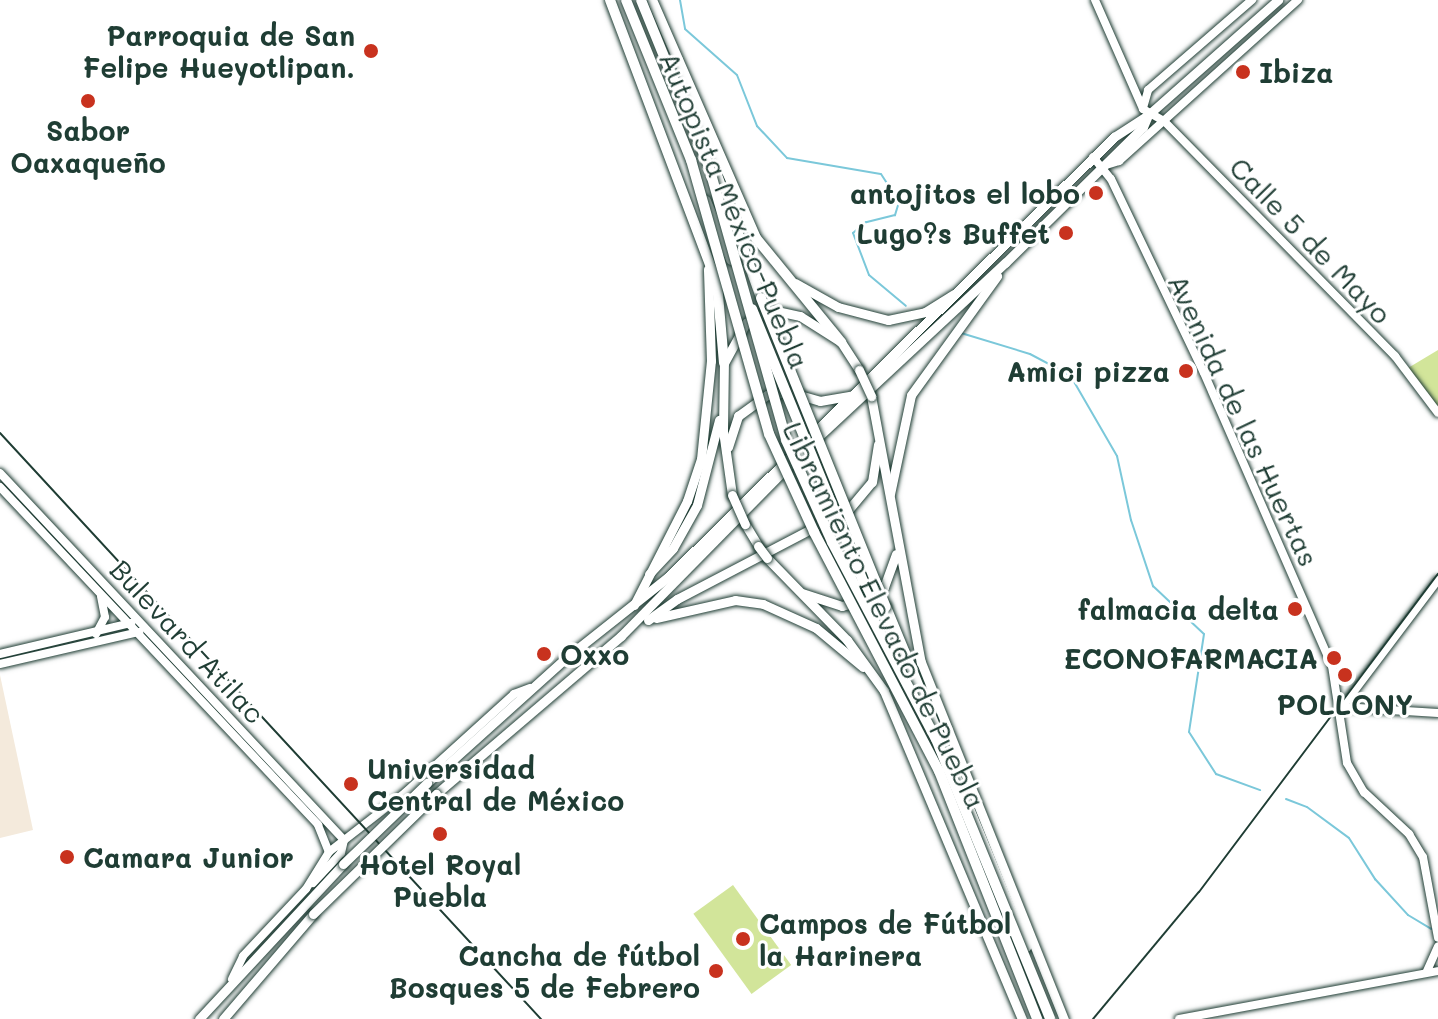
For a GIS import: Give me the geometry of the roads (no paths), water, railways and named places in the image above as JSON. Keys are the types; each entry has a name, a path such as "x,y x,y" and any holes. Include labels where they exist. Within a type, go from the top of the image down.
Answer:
{"highway":[{"path":"610,0 699,228 722,304 724,363"},
{"name":"Autopista México-Puebla","path":"624,0 881,610 967,787 970,806 1052,1019"},
{"name":"Libramiento Elevado de Puebla","path":"624,0 691,160 769,434 814,532 939,771 1035,1019"},
{"path":"647,0 749,225 784,274 841,342"},
{"name":"Autopista México-Puebla","path":"647,0 684,86 761,298 881,610 943,791 1035,1019"},
{"name":"Libramiento Elevado de Puebla","path":"647,0 709,167 786,440 838,554 936,739 1052,1019"}],"main road":[{"path":"199,1019 232,979 343,864 427,783 530,688 668,577 811,433 859,394 1093,157 1278,0"},
{"path":"223,1019 313,914 436,794 627,630 801,453 1005,263 1103,166 1146,112"},
{"path":"634,605 692,487 708,419 712,304 699,228"},
{"path":"890,494 911,395 1005,263"},
{"path":"784,274 838,307 888,320 925,312 976,278"},
{"path":"1022,1019 884,691 847,640 767,558 745,524 732,495 722,396 724,363 746,323 772,310 808,320 841,342 871,396 921,662 967,787 981,812 1064,1019"},
{"path":"727,458 735,420 761,397 789,392 820,401 859,394"},
{"path":"646,576 673,548 697,505 722,396"},
{"path":"627,630 648,620 677,599 849,509 872,482 878,435"},
{"path":"791,586 834,604 867,599 890,577 898,546"},
{"path":"648,620 735,600 774,607 838,644 884,691"}],"street":[{"path":"1095,0 1146,112"},
{"path":"1146,112 1148,90 1252,0"},
{"path":"1103,166 1119,161 1298,0"},
{"path":"1208,38 1237,56"},
{"name":"Calle 5 de Mayo","path":"1146,112 1164,121 1395,356 1438,413"},
{"name":"Avenida de las Huertas","path":"1093,157 1103,166 1204,373 1332,666 1342,707 1342,742 1354,778 1409,834 1423,857 1438,938"},
{"name":"Bulevard Atilac","path":"0,473 132,622 344,840"},
{"path":"0,487 132,622 96,634 0,654"},
{"path":"1342,707 1438,580"},
{"path":"96,634 105,617 99,591"},
{"path":"0,664 141,631"},
{"name":"Bulevard Atilac","path":"141,631 318,825 329,852"},
{"path":"306,889 329,852 406,792 508,700 530,688"},
{"path":"1342,707 1438,713"},
{"path":"232,979 243,956 334,863 344,840"},
{"path":"1427,971 1438,946"},
{"path":"1179,1019 1438,971"}],"waterway":[{"path":"680,0 685,29 737,75 757,126 787,158 881,174 899,202 895,215 866,222 853,233 869,275 906,306"},
{"path":"961,333 1030,354 1068,374"},
{"path":"1073,380 1117,456 1131,520 1153,586 1204,634 1189,732 1216,774 1260,790"},
{"path":"1286,799 1307,807 1349,838 1375,879 1408,915 1431,929"}],"railway":[{"path":"0,433 541,1019"},
{"path":"1093,1019 1199,892 1438,574"}],"place":[{"name":"Parroquia de San Felipe Hueyotlipan.","path":"371,51"},
{"name":"Ibiza","path":"1243,72"},
{"name":"Sabor Oaxaqueño","path":"88,101"},
{"name":"antojitos el lobo","path":"1096,193"},
{"name":"Lugo?s Buffet","path":"1066,233"},
{"name":"Amici pizza","path":"1186,371"},
{"name":"falmacia delta","path":"1295,609"},
{"name":"Oxxo","path":"544,654"},
{"name":"ECONOFARMACIA","path":"1334,658"},
{"name":"POLLONY","path":"1345,675"},
{"name":"Universidad Central de México","path":"351,784"},
{"name":"Hotel Royal Puebla","path":"440,834"},
{"name":"Camara Junior","path":"67,857"},
{"name":"Campos de Fútbol la Harinera","path":"743,939"},
{"name":"Cancha de fútbol Bosques 5 de Febrero","path":"716,971"}]}
